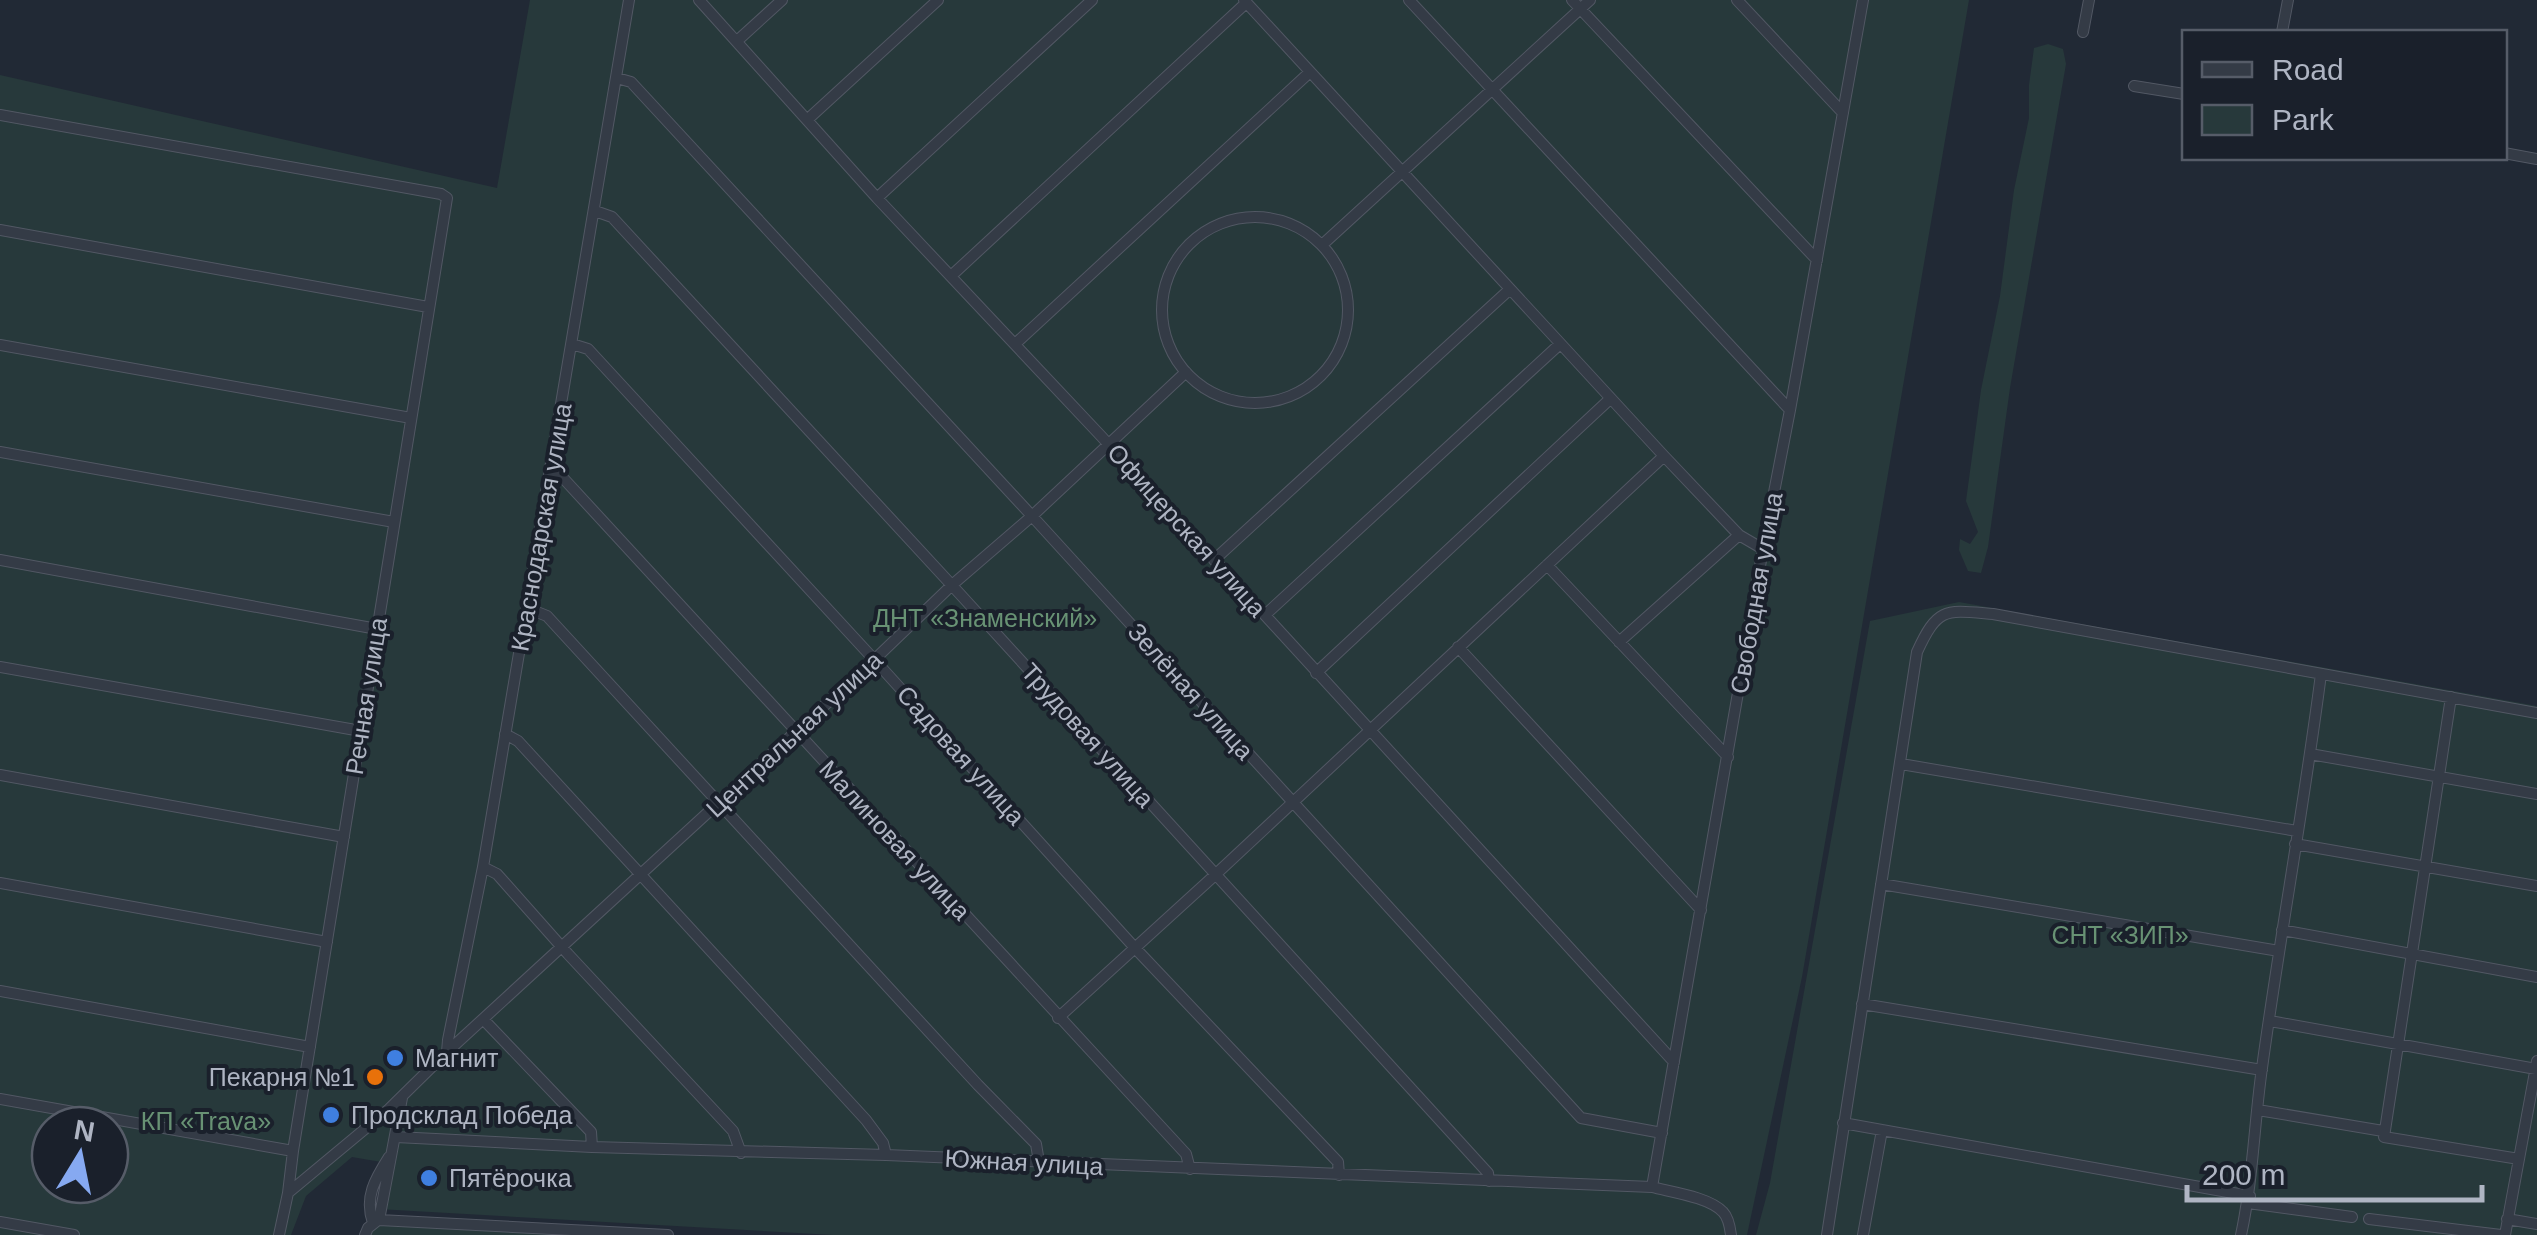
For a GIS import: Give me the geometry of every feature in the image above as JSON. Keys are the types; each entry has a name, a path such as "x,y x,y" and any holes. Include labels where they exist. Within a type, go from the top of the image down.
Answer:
{"street":[{"name":"Краснодарская улица","path":"447,1052 483,867 629,0"},
{"name":"Офицерская улица","path":"699,0 1674,1062"},
{"path":"737,41 782,0"},
{"path":"807,120 938,0"},
{"path":"877,198 1092,0"},
{"path":"1409,0 1790,410"},
{"path":"1322,245 1493,90 1576,4 1590,0"},
{"path":"1738,0 1843,113"},
{"name":"Свободная улица","path":"1652,1188 1863,0"},
{"path":"2083,32 2090,0"},
{"path":"2282,30 2288,0"},
{"path":"951,276 1245,2 1610,399 1739,535 1763,549"},
{"path":"1576,4 1817,260"},
{"path":"1015,344 1310,72"},
{"name":"Зелёная улица","path":"617,78 631,82 1582,1118 1662,1133"},
{"path":"2134,86 2182,94"},
{"name":"Речная улица","path":"0,115 447,198 280,1235"},
{"path":"2507,154 2537,159"},
{"name":"Трудовая улица","path":"594,211 612,217 1488,1173 1489,1181"},
{"path":"1260,217 1289,223 1322,245 1342,276 1348,303 1347,330 1337,356 1320,378 1297,394 1270,402 1243,402 1216,395 1186,372 1166,339 1162,309 1167,280 1181,254 1203,233 1230,220 1260,217"},
{"path":"0,230 428,307"},
{"path":"1214,560 1509,290"},
{"path":"0,344 410,418"},
{"name":"Садовая улица","path":"572,344 588,349 1135,948 1338,1162 1339,1175"},
{"path":"1266,616 1560,344"},
{"name":"Центральная улица","path":"288,1193 403,1097 447,1052 1186,372"},
{"path":"1316,673 1610,399"},
{"path":"0,452 394,522"},
{"path":"1058,1018 1664,456"},
{"name":"Малиновая улица","path":"550,474 564,479 1186,1154 1190,1169"},
{"path":"1619,642 1739,535"},
{"path":"0,560 377,629"},
{"path":"1547,565 1728,757"},
{"path":"527,608 547,616 1036,1144 1039,1162"},
{"path":"1826,1235 1918,652 1930,624 1952,611 1993,614 2537,713"},
{"path":"1458,647 1701,910"},
{"path":"0,667 361,732"},
{"path":"2241,1235 2249,1200 2262,1070 2320,674"},
{"path":"2451,697 2383,1131 2384,1137 2519,1159"},
{"path":"506,734 518,741 866,1120 883,1143 886,1155"},
{"path":"2310,754 2537,794"},
{"path":"1901,764 2297,831"},
{"path":"0,775 344,837"},
{"path":"2295,844 2537,886"},
{"path":"483,867 497,874 733,1131 741,1153"},
{"path":"0,883 327,942"},
{"path":"1881,884 2280,951"},
{"path":"2282,930 2537,977"},
{"path":"0,990 310,1046"},
{"path":"1862,1004 2262,1070"},
{"path":"483,1020 591,1132 592,1147"},
{"path":"2270,1021 2536,1066 2532,1114 2503,1235 2369,1219"},
{"path":"366,1235 376,1222 385,1189 403,1097"},
{"path":"0,1098 293,1151"},
{"path":"2258,1110 2383,1131"},
{"path":"1842,1123 2352,1217"},
{"path":"1862,1235 1882,1130"},
{"name":"Южная улица","path":"396,1136 1652,1188 1722,1210 1731,1235"},
{"path":"376,1222 368,1200 392,1152"},
{"path":"385,1189 400,1220"},
{"path":"2508,1219 2537,1224"},
{"path":"376,1222 400,1220 668,1235"},
{"path":"0,1222 74,1235"}],"green space":[{"name":"ДНТ «Знаменский»","path":"530,0 1969,0 1802,977 1747,1235 833,1235 378,1209 387,1163 352,1157 306,1196 291,1235 0,1235 0,75 497,188"},
{"path":"2048,44 2063,49 2066,64 1981,573 1968,571 1959,550 1960,539 1970,544 1978,532 1966,501 1981,390 2029,118 2034,48"},
{"name":"СНТ «ЗИП»","path":"1959,602 2537,706 2537,1235 1756,1235 1770,1183 1870,621"},
{"path":"373,1223 668,1235 365,1235"}],"place":[{"name":"Магнит","path":"395,1058"},
{"name":"Пекарня №1","path":"375,1077"},
{"name":"Продсклад Победа","path":"331,1115"},
{"name":"Пятёрочка","path":"429,1178"}],"park label":[{"name":"КП «Trava»","path":"206,1121"}]}
